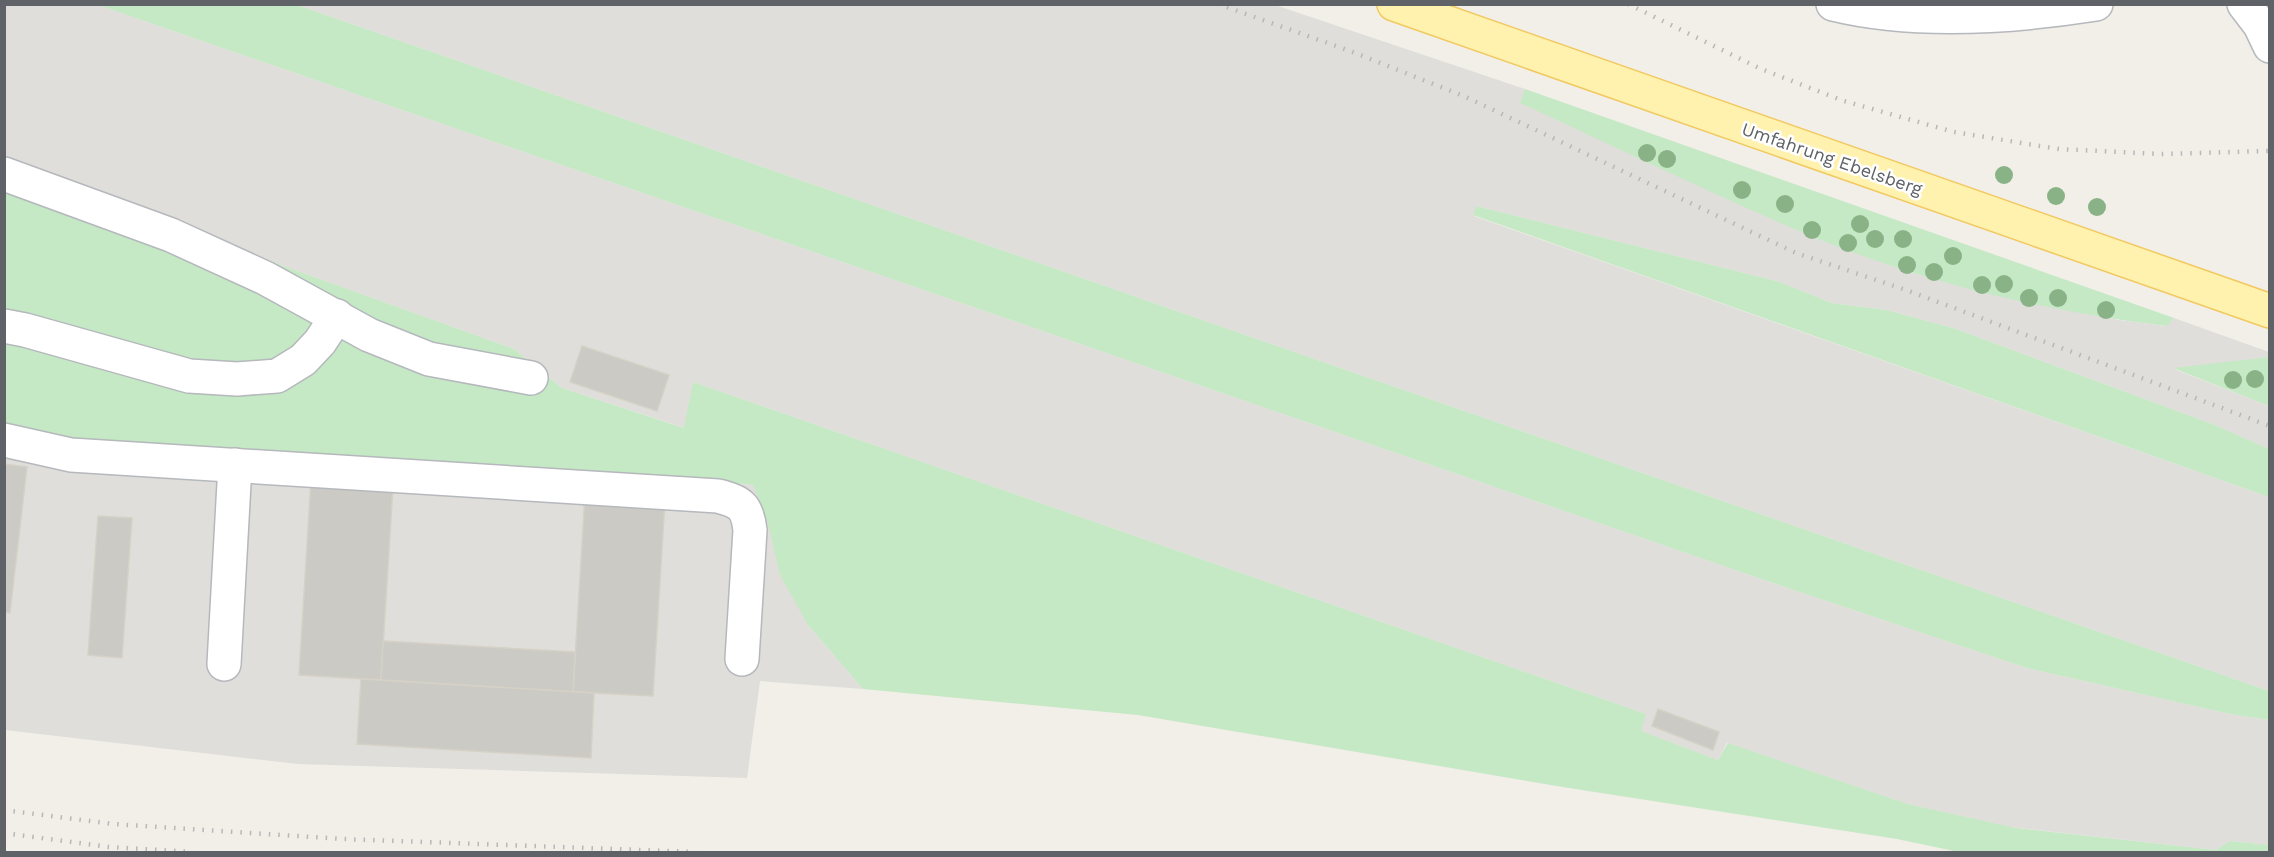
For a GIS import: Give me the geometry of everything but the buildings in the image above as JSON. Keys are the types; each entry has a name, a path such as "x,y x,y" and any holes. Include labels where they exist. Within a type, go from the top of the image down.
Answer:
{"main road":[{"name":"Umfahrung Ebelsberg","path":"1394,4 2270,311"}],"street":[{"path":"1833,4 1853,9 1956,18 2096,4"},
{"path":"2244,4 2260,25 2270,46"},
{"path":"4,174 171,235 265,278 369,335 429,358 531,378"},
{"path":"4,326 26,330 189,376 237,379 278,376 303,360 320,342 337,316"},
{"path":"4,440 71,455 718,496 735,501 747,512 750,530 742,659"},
{"path":"225,664 236,465"}],"shaded area":[{"path":"5,5 98,5 1770,582 2027,668 2230,714 2269,720 2269,845 2230,841 2216,850 2010,827 1908,804 1727,743 1718,760 1640,731 1646,714 693,382 685,428 562,388 514,349 5,168"},
{"path":"297,5 1275,5 1525,89 1521,103 1807,234 1910,272 2031,303 2119,320 2166,326 2174,318 2269,352 2269,357 2174,369 2269,406 2269,449 2215,425 1956,329 1887,310 1831,303 1780,282 1476,206 1474,216 2269,497 2269,691"},
{"path":"70,437 106,443 676,476 754,485 808,625 863,689 760,681 747,778 298,764 5,730 4,454 68,466"}],"green space":[{"path":"98,5 297,5 2269,691 2269,720 2230,714 2027,668 1770,582"},
{"path":"1525,89 2174,318 2167,326 2029,303 1937,280 1849,251 1734,202 1520,103"},
{"path":"4,168 514,349 562,388 684,428 693,382 1646,714 1641,731 1718,760 1728,743 1908,804 2016,828 2216,850 2230,841 2269,845 2269,852 1959,852 1897,839 1569,788 1138,715 863,689 808,625 780,575 768,523 753,485 676,476 347,459 106,443 21,430 5,424"},
{"path":"1476,206 1780,282 1831,303 1887,310 1956,329 2215,425 2269,449 2269,497 1473,215"},
{"path":"2269,357 2269,406 2173,368"}],"railway":[{"path":"1218,4 1350,51 1466,97 1796,253 1906,290 2270,426"},
{"path":"1628,4 1761,69 1844,101 1954,132 2059,149 2160,154 2270,151"},
{"path":"4,810 113,824 343,839 696,852"},
{"path":"4,833 109,847 193,852"}]}
